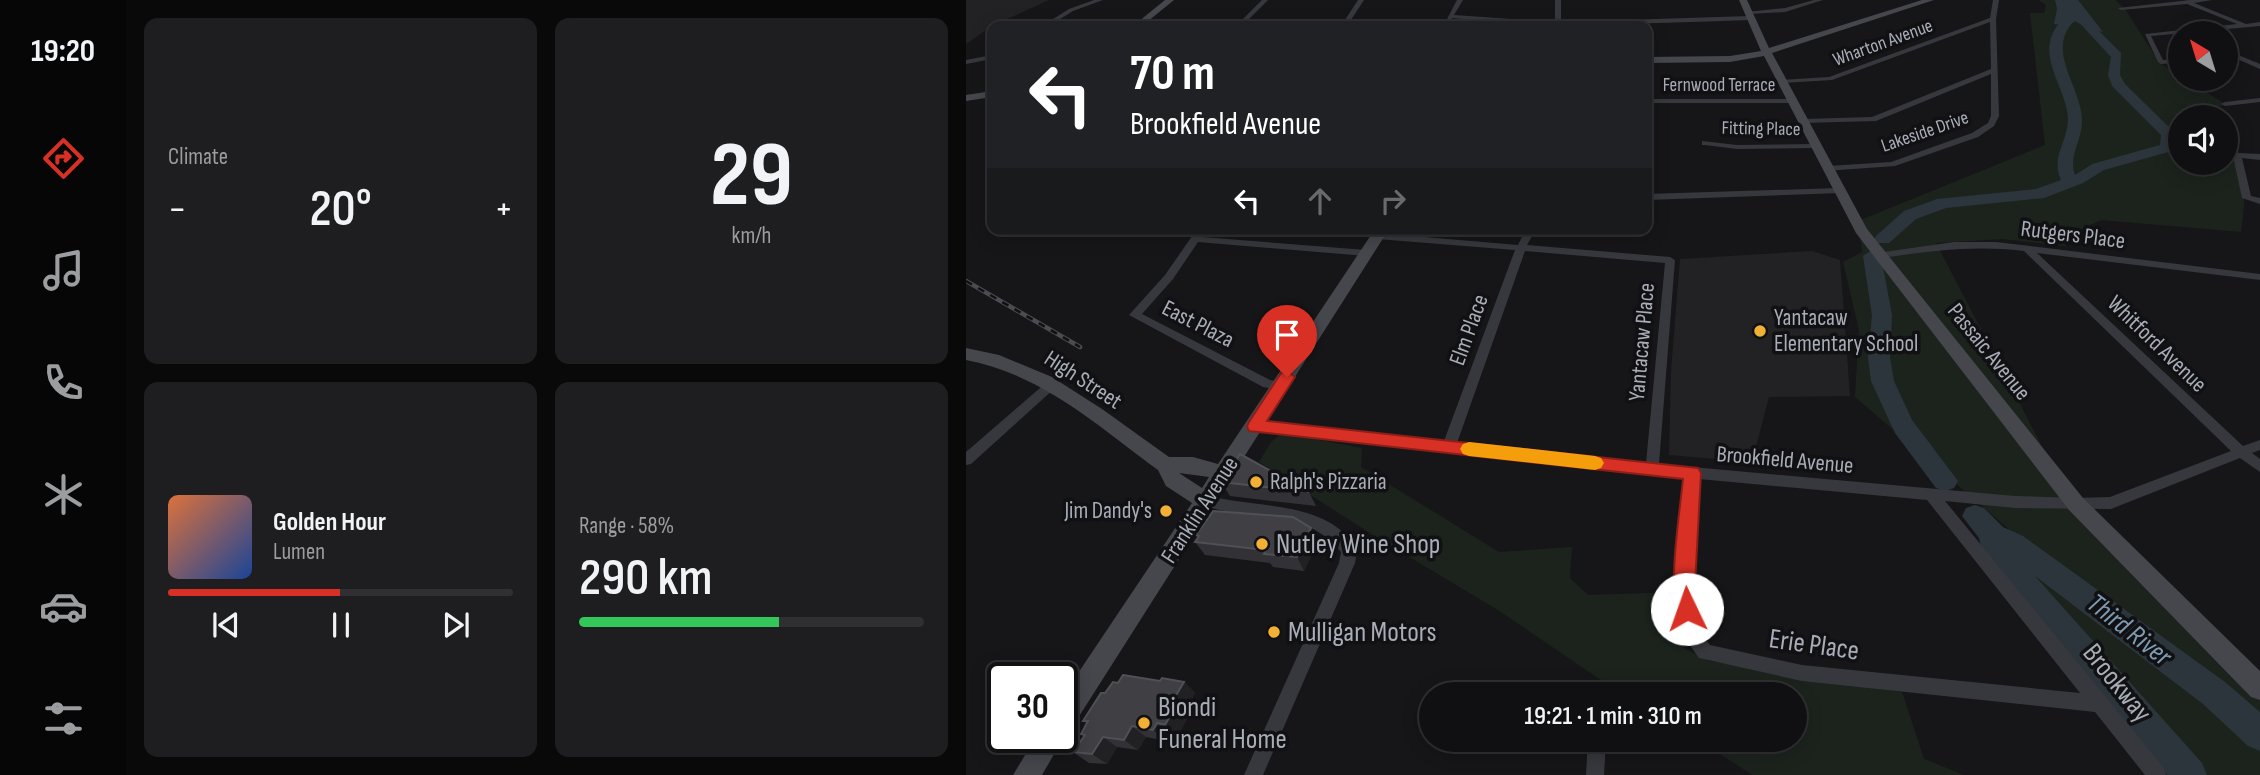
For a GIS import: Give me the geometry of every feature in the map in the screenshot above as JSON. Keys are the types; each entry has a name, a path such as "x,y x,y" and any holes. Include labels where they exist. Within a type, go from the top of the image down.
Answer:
{"street":[{"path":"1053,21 1071,10 1100,0"},
{"path":"1143,21 1170,0"},
{"path":"1244,21 1265,0"},
{"path":"1347,21 1361,0"},
{"path":"1448,21 1460,0"},
{"path":"1558,0 1558,21"},
{"name":"Passaic Avenue","path":"1742,0 1815,146 1861,230 2076,504 2260,688"},
{"path":"1585,21 1749,15 1780,11 1820,0"},
{"path":"1652,60 1730,59 1767,52 1930,0"},
{"name":"Lakeside Drive","path":"1828,169 1892,164 1983,131 1995,116 1993,19 1996,0"},
{"path":"2121,8 2209,0"},
{"path":"2185,1 2260,32"},
{"name":"Wharton Avenue","path":"1782,82 1830,79 1993,19"},
{"path":"2238,27 2260,24"},
{"path":"2168,34 2147,35 2161,62 2168,62"},
{"path":"2238,57 2260,67"},
{"path":"966,62 987,58"},
{"path":"1803,121 1873,119 1994,70"},
{"path":"966,98 987,95"},
{"name":"Fernwood Terrace","path":"1652,101 1792,101"},
{"path":"2225,104 2259,101"},
{"name":"Fitting Place","path":"1705,143 1737,147 1815,146"},
{"path":"2238,155 2260,157"},
{"path":"2238,159 2247,198 2260,201"},
{"path":"1652,197 1839,191"},
{"name":"East Plaza","path":"1197,235 1169,277 1135,315 1267,384 1281,386"},
{"path":"1206,235 1366,254"},
{"name":"Franklin Avenue","path":"1078,696 1379,235"},
{"name":"Yantacaw Place","path":"1399,235 1670,260 1652,469"},
{"name":"Elm Place","path":"1449,447 1528,235"},
{"name":"Rutgers Place","path":"1881,255 1967,245 2027,249 2260,277"},
{"name":"Whitford Avenue","path":"2027,249 2260,467"},
{"name":"High Street","path":"966,354 1008,364 1051,385 1165,465 1173,480 1206,501"},
{"path":"966,460 1051,385"},
{"name":"Brookfield Avenue","path":"1255,426 1692,473 2015,502 2076,504 2111,503 2260,445"},
{"path":"1165,465 1193,465 1224,473"},
{"name":"Erie Place","path":"1692,473 1685,585 1689,633 1705,652 1802,673 2101,704"},
{"name":"Brookway","path":"1930,494 2157,775"},
{"path":"1206,501 1223,508 1313,520 1342,539 1349,551 1347,563 1253,775"},
{"path":"1595,775 1596,752"},
{"path":"1026,775 1040,753"}],"shaded area":[{"path":"966,0 1049,0 1003,21 987,21 987,29 966,44"},
{"path":"2039,0 2115,0 2125,9 2159,62 2168,68 2168,91 2205,91 2225,104 2168,105 2168,175 2238,175 2238,162 2244,186 2241,232 2101,220 2080,230 2065,246 2002,239 1936,243 2057,475 2260,672 2260,775 2197,775 1995,547 1993,542 2011,531 1855,397 1859,330 1843,262 1862,252 1858,221 2045,145 2030,13 2044,13 2046,5"},
{"path":"2055,0 2078,0 2103,32 2087,28 2075,21 2068,26 2054,24 2057,9"},
{"name":"Yantacaw Elementary School","path":"1812,251 1840,260 1850,396 1769,397 1752,462 1669,455 1671,371 1680,259"},
{"path":"1282,433 1362,448 1361,467 1499,552 1572,547 1570,578 1588,595 1677,592 1679,645 1709,661 1902,692 1924,759 1964,775 1753,775 1716,752 1807,752 1807,682 1604,682 1498,610 1376,537 1259,462 1271,442"}],"building":[{"path":"1240,454 1309,492 1221,482"},
{"path":"1213,511 1293,517 1311,528 1297,557 1264,554 1266,550 1195,542 1199,536 1196,535"},
{"path":"1123,675 1184,682 1172,702 1177,704 1165,725 1157,723 1153,730 1132,726 1124,740 1103,737 1092,754 1078,753 1078,745 1085,735 1081,734 1088,721 1083,721 1101,693 1105,693 1113,682 1118,683"}],"waterway":[{"name":"Third River","path":"1883,239 1910,215 1943,203 2038,194 2077,180 2098,167 2167,148 2169,134 2119,86 2114,75 2117,56 2084,22 2069,0"},
{"name":"Third River","path":"2070,182 2064,164 2075,120 2056,51 2057,38 2063,25 2076,13"},
{"name":"Third River","path":"1872,256 1882,315 1879,358 1882,381 1903,427 1945,481"},
{"name":"Third River","path":"1975,516 1993,535"},
{"name":"Third River","path":"1993,535 2013,544 2110,614 2164,658 2214,693 2260,734"},
{"name":"Third River","path":"1993,535 1992,544 2009,567 2190,775"}],"railway":[{"path":"966,281 1080,347"}],"slow traffic":[{"path":"1469,449 1595,463"}],"place":[{"name":"Yantacaw Elementary School","path":"1760,331"},
{"name":"Ralph's Pizzaria","path":"1256,482"},
{"name":"Jim Dandy's","path":"1166,511"},
{"name":"Nutley Wine Shop","path":"1262,544"},
{"name":"Mulligan Motors","path":"1274,632"},
{"name":"Biondi Funeral Home","path":"1144,723"}],"route":[{"path":"1287,377 1255,426 1692,473 1685,585 1687,609"}]}
